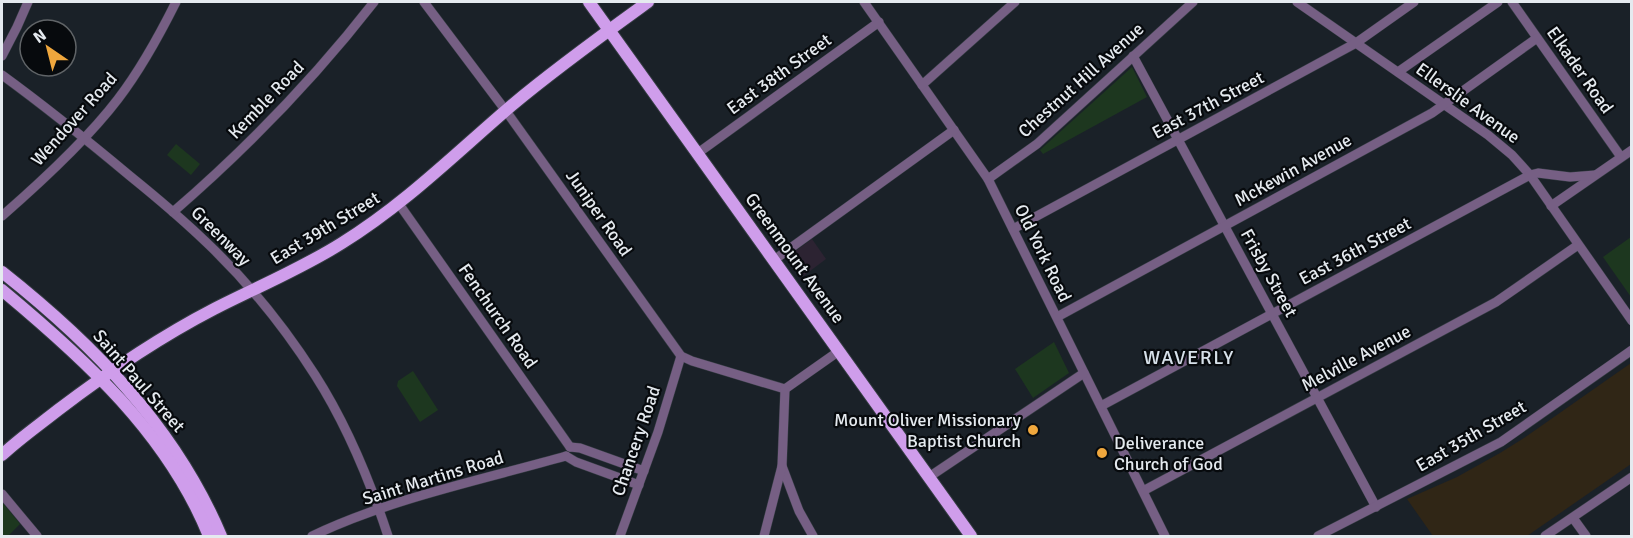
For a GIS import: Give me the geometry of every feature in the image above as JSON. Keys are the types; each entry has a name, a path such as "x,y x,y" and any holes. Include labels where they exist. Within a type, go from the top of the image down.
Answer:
{"main road":[{"name":"Greenmount Avenue","path":"589,2 971,537"},
{"name":"East 39th Street","path":"2,455 106,374 166,336 334,248 399,204 506,111 648,2"},
{"name":"Saint Paul Street","path":"2,272 74,333 175,469 193,500 209,537"},
{"name":"Saint Paul Street","path":"2,290 75,353 106,374 138,402 181,459 206,502 221,537"}],"street":[{"path":"2,56 28,2"},
{"name":"Wendover Road","path":"2,216 84,138 117,101 142,65 176,2"},
{"name":"Kemble Road","path":"173,212 270,122 316,73 374,2"},
{"name":"Juniper Road","path":"424,2 506,111 681,356"},
{"name":"Old York Road","path":"865,2 988,179 1166,537"},
{"path":"922,85 1015,2"},
{"name":"Chestnut Hill Avenue","path":"988,179 1029,151 1193,2"},
{"name":"Ellerslie Avenue","path":"1297,2 1502,146 1519,162 1632,321"},
{"name":"East 37th Street","path":"1012,229 1356,43 1414,2"},
{"path":"1398,72 1498,2"},
{"name":"Elkader Road","path":"1512,2 1621,157"},
{"name":"East 38th Street","path":"698,153 879,22"},
{"name":"McKewin Avenue","path":"1057,317 1432,113 1537,38"},
{"name":"Frisby Street","path":"1133,56 1376,507"},
{"name":"Greenway","path":"2,75 84,138 206,241 284,330 326,393 361,464 388,537"},
{"path":"774,260 954,130"},
{"path":"1551,206 1632,150"},
{"path":"1530,175 1538,173 1570,177 1595,176"},
{"name":"East 36th Street","path":"1101,406 1530,175"},
{"name":"Fenchurch Road","path":"399,204 568,452"},
{"name":"Melville Avenue","path":"1143,491 1496,302 1578,244"},
{"name":"East 35th Street","path":"1317,537 1501,442 1632,350"},
{"path":"785,389 838,351"},
{"path":"681,356 785,389"},
{"name":"Chancery Road","path":"620,537 658,432 681,356"},
{"path":"929,477 1084,373"},
{"path":"765,537 782,466 785,389"},
{"path":"639,484 576,462 568,452 580,448 644,471"},
{"name":"Saint Martins Road","path":"312,537 379,510 568,452"},
{"path":"782,466 799,511 813,537"},
{"path":"1545,537 1632,477"},
{"path":"2,494 37,537"},
{"path":"1573,518 1586,537"}],"shaded area":[{"path":"812,239 826,259 802,277 787,257"},
{"path":"1631,363 1631,464 1527,536 1433,536 1407,499 1457,477 1500,453"}],"green space":[{"path":"1132,67 1147,97 1043,154 1040,150"},
{"path":"176,144 200,164 191,175 167,155"},
{"path":"1631,237 1631,297 1603,257"},
{"path":"1054,342 1069,373 1033,398 1015,369"},
{"path":"413,371 438,410 420,422 397,386 398,381"},
{"path":"2,502 20,524 8,536 2,536"}],"place":[{"name":"Mount Oliver Missionary Baptist Church","path":"1033,430"},
{"name":"Deliverance Church of God","path":"1102,453"}],"district":[{"name":"WAVERLY","path":"1189,357"}]}
